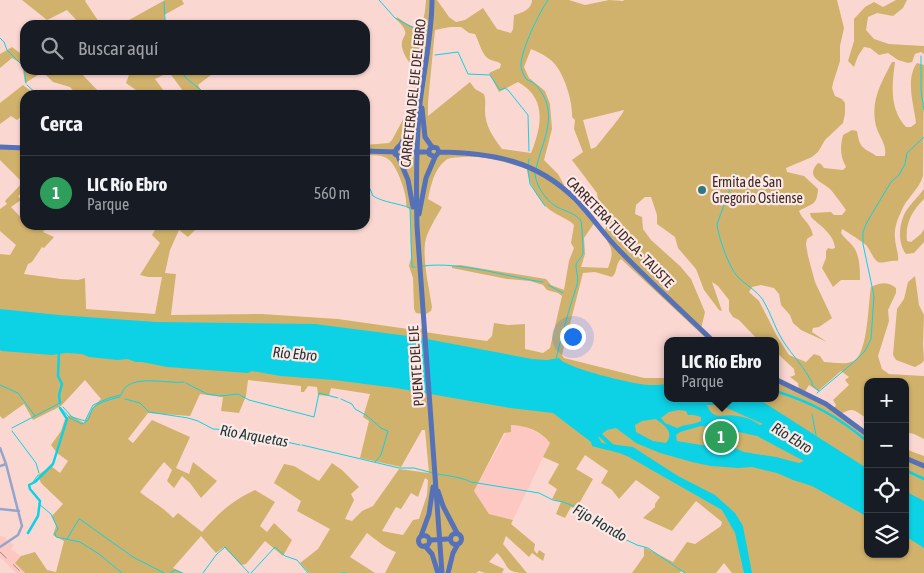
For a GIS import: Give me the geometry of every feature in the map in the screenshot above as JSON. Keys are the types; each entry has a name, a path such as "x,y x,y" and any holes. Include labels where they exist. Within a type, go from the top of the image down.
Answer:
{"main road":[{"name":"CARRETERA DEL EJE DEL EBRO","path":"423,308 416,209 416,156 432,0"},
{"path":"419,254 420,202 426,178 439,152 437,148 432,147 425,136 423,118 423,95 428,46"},
{"path":"420,272 412,196 397,152 415,113 425,65"},
{"path":"0,147 20,148"},
{"path":"370,151 397,152 404,148 407,152 427,152 432,147"},
{"path":"427,152 430,156 435,157"},
{"name":"CARRETERA TUDELA - TAUSTE","path":"439,152 492,155 530,167 553,180 576,200 619,251 709,337"},
{"name":"PUENTE DEL EJE","path":"423,308 432,438"},
{"path":"779,381 826,404 864,432"},
{"path":"432,438 432,492 429,514 419,542 432,554 438,573"},
{"path":"432,438 440,498 461,538 453,553 448,573"},
{"path":"432,452 442,573"},
{"path":"909,460 924,466"},
{"path":"449,539 452,534 457,533"},
{"path":"422,536 427,536 431,540"},
{"path":"425,546 431,540 449,539"},
{"path":"449,539 453,544 458,544"}],"street":[{"path":"0,448 22,524 21,530 0,547"},
{"path":"0,466 6,464"},
{"path":"0,508 19,511"}],"shaded area":[{"path":"22,0 86,0 98,20 76,20 67,10 47,20"},
{"path":"165,0 182,0 184,4 164,15 166,20 129,20"},
{"path":"426,0 437,0 449,17 456,22 465,20 483,8 497,29 511,33 514,15 528,8 532,0 569,0 585,5 609,0 837,0 844,28 840,46 840,61 832,88 835,96 842,99 845,103 843,123 825,140 818,152 812,157 786,168 787,172 804,176 818,189 815,201 799,211 812,231 813,235 807,239 806,244 808,256 815,282 832,318 819,327 813,328 812,332 827,342 801,330 793,323 790,315 781,305 779,294 774,288 761,285 752,287 749,292 759,301 778,337 755,337 739,320 733,317 729,311 729,300 718,286 712,282 722,311 719,310 704,290 696,269 678,248 675,237 657,224 657,215 651,197 645,197 636,205 635,214 642,217 643,229 651,240 680,266 691,279 705,312 701,329 706,337 621,259 612,277 595,272 583,273 562,355 564,358 644,378 664,378 664,402 779,402 779,381 799,390 798,383 790,377 795,375 794,369 779,355 779,339 789,355 806,362 814,354 820,356 824,362 852,362 859,355 863,347 871,287 877,284 890,284 896,288 896,293 888,310 889,321 878,356 882,369 889,374 924,376 924,439 909,433 909,378 864,378 864,416 852,410 841,414 864,432 864,558 909,558 909,450 924,456 924,573 732,573 724,563 716,573 684,573 682,571 679,573 632,573 644,556 644,547 673,562 687,542 695,544 721,526 722,522 696,501 672,531 643,518 655,507 660,497 636,480 619,499 612,490 601,483 608,471 585,455 576,469 593,479 576,509 571,507 565,518 556,514 561,502 552,499 557,489 548,483 559,464 543,457 550,443 542,435 532,430 511,425 511,432 504,433 474,491 489,514 513,520 511,524 535,544 534,550 537,554 539,550 545,554 543,561 532,553 529,557 506,536 503,544 527,573 514,572 508,568 497,553 489,562 504,569 502,573 479,571 476,573 385,573 396,552 385,547 367,533 350,557 375,573 309,573 300,563 318,549 330,529 297,511 301,501 274,483 284,464 294,466 319,481 332,463 342,470 359,487 351,494 354,500 345,519 352,521 362,511 373,506 399,469 429,473 425,430 422,430 401,467 360,458 369,421 363,417 370,394 331,388 329,396 318,395 317,387 308,386 304,392 301,392 301,386 248,380 246,396 239,413 221,411 223,397 200,394 190,416 148,413 128,439 133,443 152,420 190,437 176,468 189,474 193,462 217,481 201,498 182,476 174,488 167,481 172,470 164,462 140,492 173,518 178,513 202,532 226,508 255,490 275,502 260,526 267,532 274,523 292,540 283,556 265,541 246,564 241,565 224,547 216,553 201,536 173,568 184,573 25,573 15,563 21,556 35,552 47,570 56,572 64,541 53,535 56,526 52,516 63,504 41,483 38,475 51,466 60,473 68,461 57,453 51,445 61,431 65,419 70,415 84,423 94,406 101,399 85,380 61,406 33,420 24,404 3,419 0,416 0,254 10,255 16,245 0,231 0,209 7,204 5,201 20,185 20,194 18,196 20,201 11,207 20,217 20,230 44,230 43,232 54,237 44,248 42,247 32,262 28,264 24,274 61,279 78,280 85,278 86,309 155,314 162,277 140,275 160,243 152,235 155,230 179,230 170,250 165,273 176,274 171,315 262,314 338,319 415,330 423,328 424,332 487,341 492,336 494,323 508,325 525,324 525,349 543,353 550,348 562,296 547,290 543,285 530,281 507,279 452,268 452,266 460,265 546,279 551,285 564,290 569,261 574,248 571,243 574,225 550,210 542,202 532,186 527,169 511,164 487,158 461,157 448,159 439,168 430,188 428,199 442,207 425,243 426,267 432,307 431,311 423,316 423,314 416,313 414,309 413,278 409,266 411,258 410,210 406,206 404,188 395,167 383,156 370,155 370,145 389,143 412,103 418,72 404,54 402,43 405,32 396,19 397,17 405,23 417,27 423,21","holes":["461,27 469,33 475,34 487,57 501,64 500,68 489,73 499,92 518,82 534,96 540,113 538,133 531,153 502,149 488,126 485,116 484,94 475,89 470,82 428,116 435,30","531,49 552,61 564,80 569,96 572,117 575,120 574,129 583,152 572,160 597,193 600,214 607,224 603,232 608,238 607,241 611,251 608,268 581,267 585,254 584,238 595,222 563,191 564,185 558,174 544,160 552,129 550,104 545,91 529,78 524,67","624,110 596,147 591,149 583,120","841,371 849,377 845,380 849,385 833,400 836,405 834,408 804,393 809,385 818,391","425,478 428,480 427,495 419,519 413,520 403,535 382,531 396,507 401,509 411,493 418,497"]},
{"path":"896,0 907,0 903,8 893,16 877,13 868,17 866,30 874,39 889,44 924,46 924,54 921,52 915,54 912,62 908,63 898,60 888,53 879,55 870,48 864,47 854,67 848,61 854,41 854,19 865,7 874,2 883,7"},
{"path":"12,47 20,53 20,63 12,58 0,68 0,54"},
{"path":"892,62 895,62 893,79 894,104 906,127 911,127 916,123 911,92 913,69 917,63 924,65 923,176 919,186 903,207 897,221 895,235 898,261 878,262 866,245 842,229 841,233 857,253 860,280 841,280 833,287 822,268 826,258 826,251 828,248 835,248 834,243 826,231 811,217 810,213 831,212 834,215 842,215 846,210 831,190 816,179 813,172 814,168 818,163 824,168 843,170 846,167 842,155 842,139 843,135 852,130 857,131 860,143 865,149 876,156 885,156 884,144 876,126 874,108 878,92"},
{"path":"24,75 38,75 25,83"},
{"path":"46,75 83,75 97,90 73,90 70,87 53,82"},
{"path":"129,75 163,75 155,79 163,90 136,90 126,83"},
{"path":"171,75 211,75 198,85 201,90 182,90"},
{"path":"23,85 30,90 20,90 20,117 17,120 11,116 0,124 0,103"},
{"path":"0,145 12,145 20,151 20,179 0,160"},
{"path":"924,189 924,199 916,208 908,223 907,241 911,242 924,229 924,242 914,253 906,254 900,238 902,221 908,208"},
{"path":"179,230 195,230 188,237"},
{"path":"915,276 919,305 924,315 924,360 915,367 896,360 893,355 897,309 904,299 908,282"},
{"path":"510,425 520,425 545,436 550,443 513,520 489,514 474,491"},
{"path":"0,536 6,537 7,542 14,544 11,549 21,556 15,563 25,573 16,573 0,557"}],"water":[{"path":"0,309 156,322 315,324 416,337 532,359 547,360 559,358 586,371 615,379 648,385 664,384 664,402 763,402 864,466 864,515 812,486 777,473 752,467 711,466 692,462 660,453 636,443 616,428 607,430 598,437 602,443 633,447 678,476 715,495 735,513 743,526 752,573 744,573 735,533 722,510 629,457 592,446 591,442 553,413 334,380 280,376 252,371 248,373 167,367 127,359 89,357 82,354 66,353 52,355 0,350","holes":["707,405 720,405 763,424 760,425 740,416 716,415 709,410","686,411 688,415 701,417 701,421 677,428 665,423 661,418 669,412","656,419 669,432 666,443 653,441 636,432 635,425 642,421","701,426 757,436 804,461 799,463 744,452 735,448 677,441 676,435"]},
{"path":"909,493 924,501 924,548 909,539"}],"waterway":[{"path":"379,0 395,18 415,29"},
{"path":"536,169 548,127 549,116 543,95 534,83 526,79 522,72 521,64 524,49 548,0"},
{"path":"164,2 165,20"},
{"path":"418,29 427,31"},
{"path":"0,38 7,50 20,63"},
{"path":"435,55 458,52 468,74 490,75 500,90 505,88 508,90 528,115 529,151"},
{"path":"921,56 921,91 924,110"},
{"path":"25,75 26,83"},
{"path":"184,75 201,90"},
{"path":"27,85 32,90"},
{"path":"817,393 854,362 865,351 871,339 874,296 863,244 863,232 891,182 899,175 905,164 907,153 924,137"},
{"path":"528,165 529,159"},
{"path":"528,170 530,184 545,206"},
{"path":"535,173 541,191 547,199 581,221 583,252 576,265 578,282 556,359"},
{"path":"736,173 717,224 724,252 738,277 763,300 783,341 805,371 812,385 819,391"},
{"path":"370,189 373,196 410,208 412,267 415,267"},
{"path":"423,266 453,266 543,282"},
{"path":"548,285 563,293"},
{"path":"59,352 58,376 62,384 59,395 60,403"},
{"name":"Río Arquetas","path":"63,407 72,417 85,421 93,405 121,395 130,384 145,381 184,382"},
{"path":"186,383 207,394 220,396 238,394 249,400 314,417 319,393 338,398"},
{"path":"0,385 18,393 35,416"},
{"path":"779,392 824,411 864,439"},
{"name":"Río Arquetas","path":"60,407 70,418 82,424 88,419 95,406 120,397"},
{"name":"Río Arquetas","path":"125,399 140,403 149,412 188,418 213,429 232,430 300,445"},
{"path":"341,399 352,404 355,409 388,431 381,455 375,462"},
{"path":"12,428 60,403"},
{"name":"Río Arquetas","path":"28,533 38,516 40,501 29,485 35,482 53,464 67,419 60,408"},
{"path":"812,414 816,435"},
{"path":"12,431 36,463 39,473"},
{"name":"Río Ebro","path":"597,432 612,446"},
{"name":"Río Arquetas","path":"302,445 399,468 414,468 433,473"},
{"path":"909,472 924,479"},
{"name":"Fijo Hondo","path":"437,474 471,482 539,493 553,500 579,508 618,536 648,548 685,573"},
{"name":"Río Arquetas","path":"33,482 38,475"},
{"path":"39,504 51,514 58,529 55,533 56,537 80,542 99,554 122,573"},
{"path":"67,539 79,519 133,557 164,573"},
{"path":"203,573 216,555 225,547 249,573"},
{"path":"251,573 275,547 285,556 297,560 308,573"},
{"path":"170,573 175,570 182,573"}],"railway":[{"path":"0,552 22,573"}],"place":[{"name":"Ermita de San Gregorio Ostiense","path":"702,190"},
{"name":"LIC Río Ebro","path":"721,437"}]}
